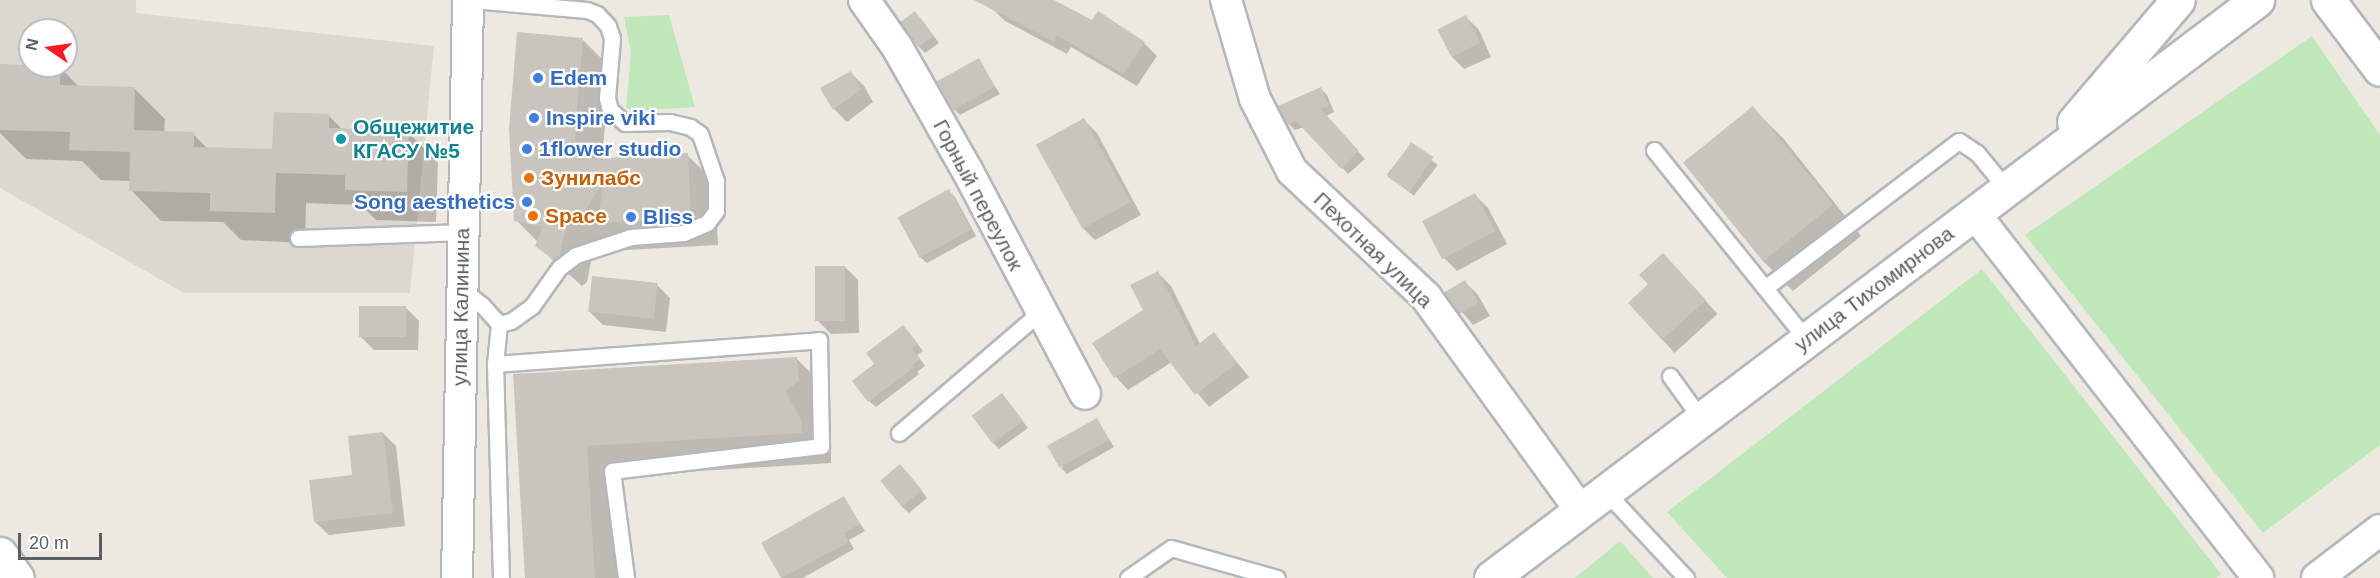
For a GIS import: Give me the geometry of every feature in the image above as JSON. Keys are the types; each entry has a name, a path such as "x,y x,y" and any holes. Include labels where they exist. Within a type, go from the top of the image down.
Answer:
{"main road":[{"path":"2036,166 2178,0"},
{"name":"улица Тихомирнова","path":"1491,578 2257,0"},
{"path":"2328,0 2380,69"},
{"path":"0,554 17,578"}],"street":[{"name":"улица Калинина","path":"457,578 468,0"},
{"name":"Горный переулок","path":"864,0 897,48 967,170 1085,394"},
{"name":"Пехотная улица","path":"1226,0 1255,99 1292,171 1426,297 1592,501"},
{"path":"1975,214 2258,578"},
{"path":"2317,578 2380,530"}],"lane":[{"path":"472,0 587,10 597,14 608,26 612,38 607,98 610,110 626,123 678,123 695,130 700,134 716,181 716,211 707,222 684,233 631,237 576,255 559,268 532,306 512,321 499,324"},
{"path":"1765,288 1959,141 1977,153 2006,188"},
{"path":"1654,150 1806,339"},
{"path":"298,238 463,232"},
{"path":"462,289 482,305 499,324 495,364 501,578"},
{"path":"899,433 1040,312"},
{"path":"495,364 819,340 821,446 612,471 626,578"},
{"path":"1670,376 1701,418"},
{"path":"1592,501 1686,578"},
{"path":"1128,578 1171,548 1277,578"}],"shaded area":[{"path":"0,0 136,0 136,13 434,46 410,293 184,293 0,188"}],"green space":[{"path":"669,15 695,107 634,111 626,108 631,52 624,17"},
{"path":"2312,36 2380,135 2380,445 2263,533 2025,235"},
{"path":"1982,269 2221,574 2216,578 1727,578 1667,512"},
{"path":"1620,541 1653,578 1575,578"}],"building":[{"path":"974,0 1054,0 1092,20 1098,11 1145,42 1123,74 1057,35 1054,42"},
{"path":"915,11 934,36 918,47 900,22"},
{"path":"1466,15 1480,43 1452,57 1437,30"},
{"path":"517,32 583,38 575,131 577,160 688,153 691,218 598,223 603,181 577,224 566,225 560,255 554,260 535,246 543,227 514,221 509,128"},
{"path":"979,58 995,87 953,110 937,81"},
{"name":"Общежитие КГАСУ №5","path":"0,64 18,65 18,78 60,78 60,85 135,87 134,130 194,132 194,147 272,149 274,112 329,114 329,128 409,131 407,192 345,190 345,175 276,173 275,213 210,211 210,193 129,191 130,152 69,150 70,132 0,130"},
{"path":"851,71 861,89 833,110 820,88"},
{"path":"1321,87 1329,106 1321,109 1359,151 1341,169 1296,121 1288,125 1278,106"},
{"path":"1753,106 1833,205 1763,261 1683,163"},
{"path":"1084,118 1131,202 1082,229 1036,145"},
{"path":"1411,142 1433,157 1410,192 1388,177"},
{"path":"949,189 971,229 920,258 897,218"},
{"path":"1475,193 1495,231 1442,259 1422,221"},
{"path":"1663,253 1706,300 1662,340 1628,303 1648,284 1639,275"},
{"path":"815,266 845,266 845,321 815,321"},
{"path":"1158,271 1196,346 1214,332 1237,363 1195,395 1160,349 1114,378 1092,343 1143,310 1130,285"},
{"path":"592,276 658,283 654,319 588,312"},
{"path":"1465,280 1478,302 1458,315 1444,292"},
{"path":"359,306 406,306 406,337 359,337"},
{"path":"903,325 918,344 912,348 920,359 912,365 914,367 868,402 852,381 874,364 866,353"},
{"path":"797,357 799,381 785,391 801,420 802,433 587,446 595,578 525,578 513,374"},
{"path":"1002,393 1023,421 993,444 972,416"},
{"path":"1097,418 1109,440 1059,467 1047,446"},
{"path":"383,432 393,513 314,522 309,480 352,475 348,436"},
{"path":"900,464 922,490 902,507 880,481"},
{"path":"844,496 860,524 844,533 849,542 781,578 761,543"}],"place":[{"name":"Edem","path":"538,78"},
{"name":"Inspire viki","path":"534,118"},
{"name":"Общежитие КГАСУ №5","path":"341,139"},
{"name":"1flower studio","path":"527,149"},
{"name":"Зунилабс","path":"529,178"},
{"name":"Song aesthetics","path":"527,202"},
{"name":"Space","path":"533,216"},
{"name":"Bliss","path":"631,217"}]}
